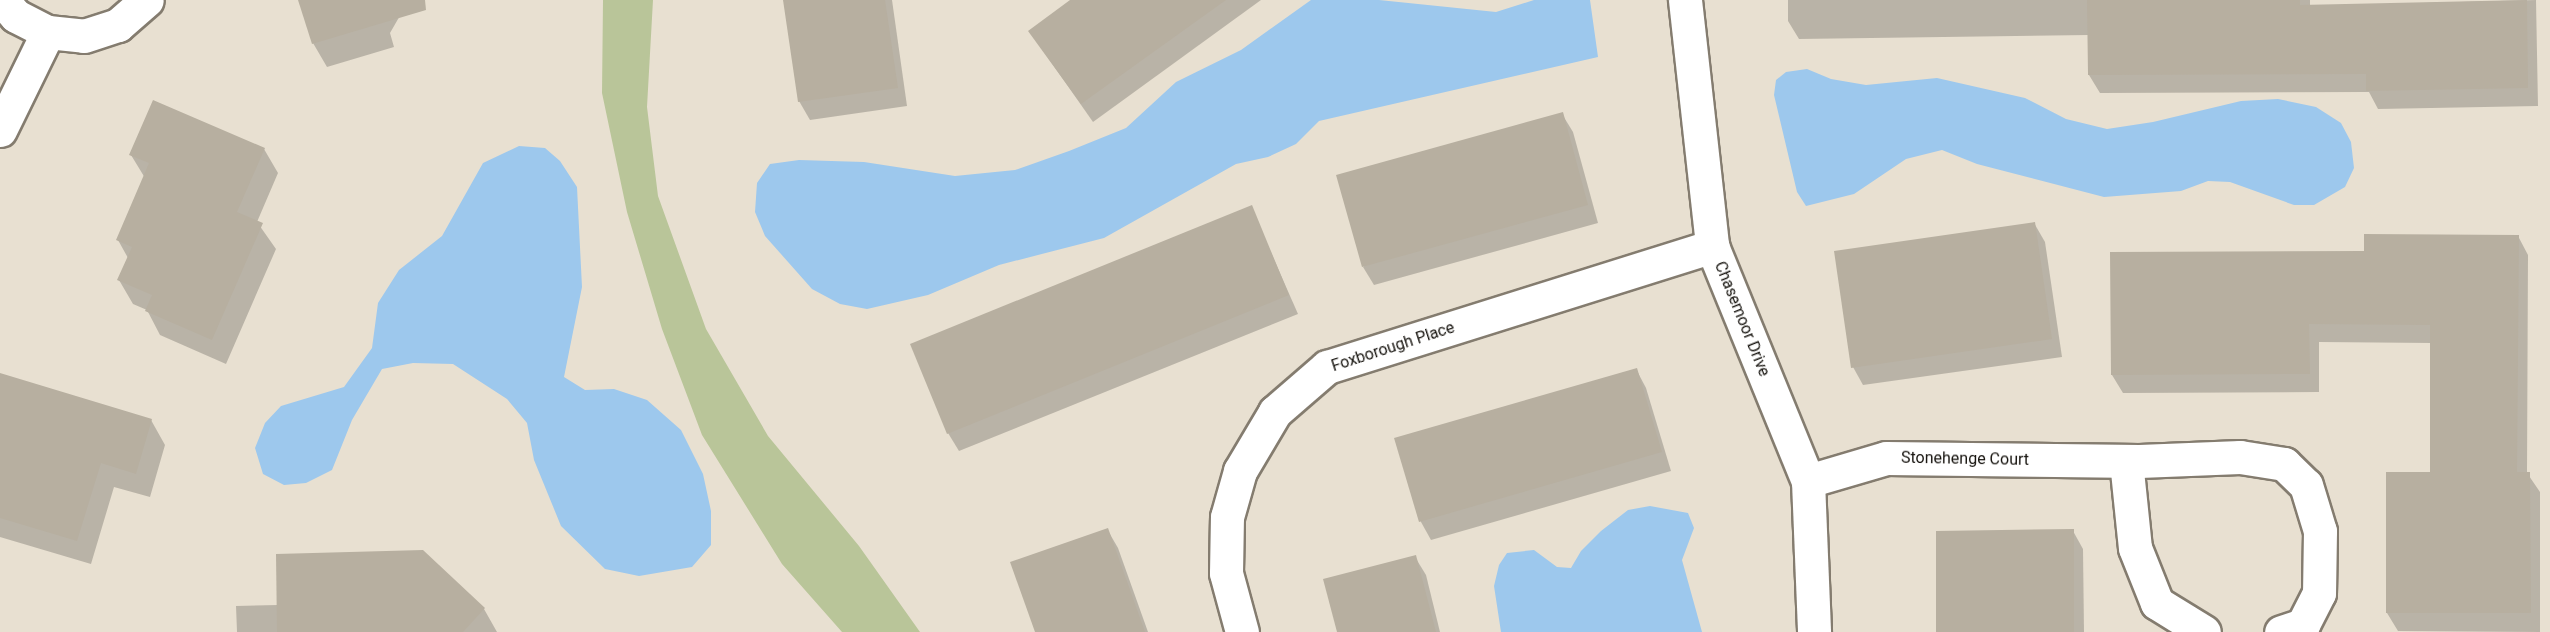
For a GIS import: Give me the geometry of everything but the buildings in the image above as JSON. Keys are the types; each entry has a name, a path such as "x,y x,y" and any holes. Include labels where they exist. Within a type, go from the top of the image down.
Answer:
{"street":[{"path":"2,0 16,16 48,32 84,36 118,25 147,0"},
{"name":"Chasemoor Drive","path":"1685,0 1712,246 1808,481 1814,632"},
{"path":"0,130 48,32"},
{"name":"Foxborough Place","path":"1242,632 1226,573 1227,517 1239,471 1275,412 1328,367 1712,246"},
{"name":"Stonehenge Court","path":"1808,481 1886,458 2126,461 2240,457 2284,464 2307,485 2320,531 2319,593 2303,625 2281,632"},
{"path":"2126,461 2135,548 2157,603 2204,632"}],"green space":[{"path":"603,0 653,0 647,107 658,196 706,329 768,436 859,546 920,632 842,632 782,564 702,435 662,329 627,212 602,93"}],"water":[{"path":"1311,0 1379,0 1496,12 1534,0 1590,0 1598,57 1319,121 1296,144 1268,157 1236,164 1104,238 999,265 928,295 867,309 840,304 812,289 765,236 755,212 757,183 770,164 799,160 864,162 955,176 1015,170 1069,151 1126,128 1176,82 1241,50"},
{"path":"1807,69 1831,79 1866,85 1937,78 2025,98 2066,119 2107,129 2153,122 2241,101 2278,99 2316,107 2341,123 2351,142 2354,168 2345,187 2314,205 2294,205 2230,182 2208,181 2181,191 2104,197 1977,164 1942,150 1906,159 1854,194 1806,206 1797,192 1774,95 1776,80 1786,72"},
{"path":"519,146 545,148 560,161 577,187 582,287 564,377 585,390 614,389 647,400 681,430 703,474 711,511 711,545 692,567 639,576 605,569 561,526 534,460 527,423 507,399 453,364 413,363 382,369 352,420 332,470 306,483 284,485 263,474 255,448 265,423 281,406 344,387 372,348 378,303 399,270 442,236 483,163"},
{"path":"1650,506 1688,513 1694,528 1682,560 1702,632 1501,632 1494,586 1499,565 1507,553 1534,550 1557,567 1571,568 1581,551 1601,531 1628,510"}]}
